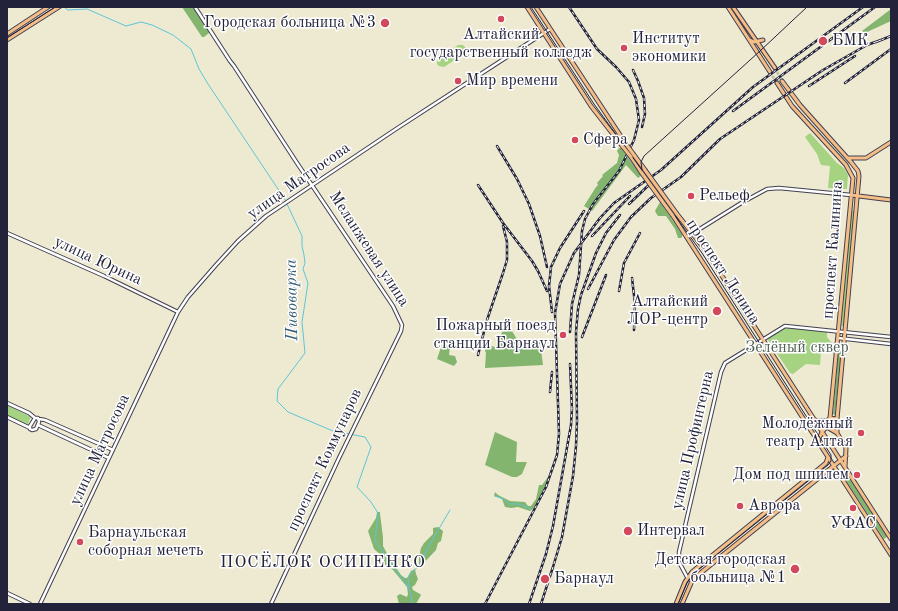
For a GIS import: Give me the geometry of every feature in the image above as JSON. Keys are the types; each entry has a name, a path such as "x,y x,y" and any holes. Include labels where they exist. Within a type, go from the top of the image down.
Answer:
{"main road":[{"path":"7,34 48,7"},
{"name":"проспект Ленина","path":"527,7 600,118 634,155 891,555"},
{"name":"проспект Ленина","path":"536,7 589,88 631,157 706,251 891,539"},
{"path":"728,7 770,72"},
{"path":"733,7 775,68"},
{"path":"7,40 58,8"},
{"path":"750,40 754,42 763,40"},
{"name":"проспект Калинина","path":"782,81 800,105 847,157 858,171 859,176 837,433"},
{"name":"проспект Калинина","path":"777,84 792,106 846,164 853,178 830,418 818,441"},
{"path":"582,92 589,88"},
{"path":"846,164 866,158 891,142"},
{"path":"842,160 847,157 866,158"},
{"path":"851,195 891,200"},
{"path":"816,421 824,422 830,418 837,419"},
{"name":"проспект Ленина","path":"816,421 837,433"},
{"path":"837,433 846,448 846,469 838,473"},
{"path":"682,604 690,585 695,578 846,456"},
{"path":"676,604 687,578 696,569 817,471 826,463 828,458"},
{"path":"722,547 726,552"}],"street":[{"name":"Меланжевая улица","path":"195,7 393,306 402,327"},
{"name":"улица Матросова","path":"40,604 178,312 188,297 238,241 266,216 550,29"},
{"path":"687,237 767,188 851,195"},
{"name":"улица Юрина","path":"7,233 104,276 178,312"},
{"name":"улица Профинтерна","path":"687,578 679,562 679,552 724,364 780,329 788,326 891,337"},
{"name":"проспект Коммунаров","path":"271,604 402,327"},
{"path":"838,338 891,344"},
{"path":"7,403 35,418 45,420 113,450"},
{"path":"7,417 30,428 31,430 34,430 38,425 39,419"},
{"path":"30,428 35,418"},
{"path":"38,425 109,458"},
{"path":"7,593 30,604"}],"green space":[{"path":"182,7 193,7 209,33 202,37"},
{"path":"891,9 891,21 867,32 862,31"},
{"path":"458,45 463,45 466,48 464,54 444,67 437,64 437,60"},
{"path":"810,133 837,163 844,168 848,175 847,189 828,188 830,166 821,165 817,154 805,137"},
{"path":"621,148 641,176 638,178 626,165 592,211 584,206 598,185 597,183 603,176 602,175 617,163 619,155 617,151"},
{"path":"660,202 682,234 681,238 678,238 675,229 666,216 658,216 656,213 655,211"},
{"path":"851,210 854,211 844,326 841,326"},
{"path":"506,322 521,344 530,345 532,341 540,342 543,365 485,368 486,353 483,345 496,347"},
{"name":"Зелёный сквер","path":"788,328 827,332 827,337 832,343 821,351 820,365 806,364 793,374 790,373 768,340 768,338 782,329"},
{"path":"839,343 842,343 835,415 833,414"},
{"path":"442,344 450,347 449,355 455,356 457,362 454,366 437,359"},
{"path":"7,405 31,417 27,426 7,417"},
{"path":"495,432 517,442 516,462 527,462 522,474 517,477 512,477 485,465"},
{"path":"849,476 888,536 884,539 845,479"},
{"path":"548,477 550,478 544,491 533,509 530,511 518,507 505,507 502,499 494,496 495,492 510,501 525,502 528,506 531,506 536,499 539,485 542,485"},
{"path":"377,512 380,512 383,546 390,559 401,575 405,578 407,578 411,571 415,569 418,579 412,587 413,590 421,595 416,604 399,604 397,596 400,594 407,597 407,587 393,570 385,565 382,556 374,549 368,531 376,518"},
{"path":"438,527 443,531 441,541 438,543 436,550 421,566 419,565 419,557 421,548 433,534 433,528"}],"waterway":[{"name":"Пивоварка","path":"64,7 68,10 87,9 126,26 141,22 152,25 173,35 191,49 199,69 208,84 286,201"},
{"name":"Пивоварка","path":"287,204 302,236 305,263 303,269 308,283 302,322 305,353 278,389 277,401 288,412 333,431 365,437 371,447 357,487 371,502 378,513 375,541 409,588 412,600 411,604"},
{"name":"Пивоварка","path":"495,496 504,499 509,504 519,504 531,509"},
{"path":"409,587 408,577 421,563 427,549 450,510"}],"tunnel":[{"path":"775,68 782,81"},
{"path":"770,72 777,83"}],"tram line":[{"path":"7,38 55,7"},
{"path":"531,7 594,104 702,253 831,455 831,461 828,465 693,574 687,583 678,604"},
{"path":"642,170 641,162 644,156 807,7"}],"railway":[{"path":"569,7 597,49 629,82 636,99 639,120 634,140 619,171 593,204 585,219 582,231 579,275 572,304 570,332"},
{"path":"485,604 546,487 557,455 559,434 555,313 560,284 574,253 600,218 614,203 661,170 753,87 863,7"},
{"path":"733,111 875,7"},
{"path":"876,42 891,36"},
{"path":"588,289 614,240 631,217 651,198 681,177 720,139 823,70 867,45 881,40"},
{"path":"845,83 891,49"},
{"path":"809,86 855,56"},
{"path":"633,70 644,98 645,114 642,127"},
{"path":"497,146 517,179 529,204 540,236 547,267"},
{"path":"629,204 652,182"},
{"path":"478,185 503,223 532,261 547,291"},
{"path":"592,236 630,196"},
{"path":"552,312 549,286 551,267 560,248 584,211"},
{"path":"541,604 562,537 573,476 577,421 576,332 578,309 581,295 596,253 606,233 620,215"},
{"path":"478,355 487,320 507,260 507,242 503,226"},
{"path":"619,291 624,263 640,233"},
{"path":"582,337 606,275"},
{"path":"632,278 635,304 634,330"},
{"path":"570,364 572,410"},
{"path":"550,392 552,372"},
{"path":"529,604 546,554 553,526 571,425 572,407"}],"place":[{"name":"Алтайский государственный колледж","path":"501,19"},
{"name":"Городская больница №3","path":"385,23"},
{"name":"БМК","path":"823,41"},
{"name":"Институт экономики","path":"624,48"},
{"name":"Мир времени","path":"458,81"},
{"name":"Сфера","path":"575,140"},
{"name":"Рельеф","path":"691,196"},
{"name":"Алтайский ЛОР-центр","path":"717,311"},
{"name":"Пожарный поезд станции Барнаул","path":"563,335"},
{"name":"Молодёжный театр Алтая","path":"861,433"},
{"name":"Дом под шпилем","path":"857,475"},
{"name":"Аврора","path":"740,506"},
{"name":"УФАС","path":"853,508"},
{"name":"Интервал","path":"628,531"},
{"name":"Барнаульская соборная мечеть","path":"80,542"},
{"name":"Детская городская больница №1","path":"795,569"},
{"name":"Барнаул","path":"545,579"}],"district":[{"name":"ПОСЁЛОК ОСИПЕНКО","path":"323,563"}]}
